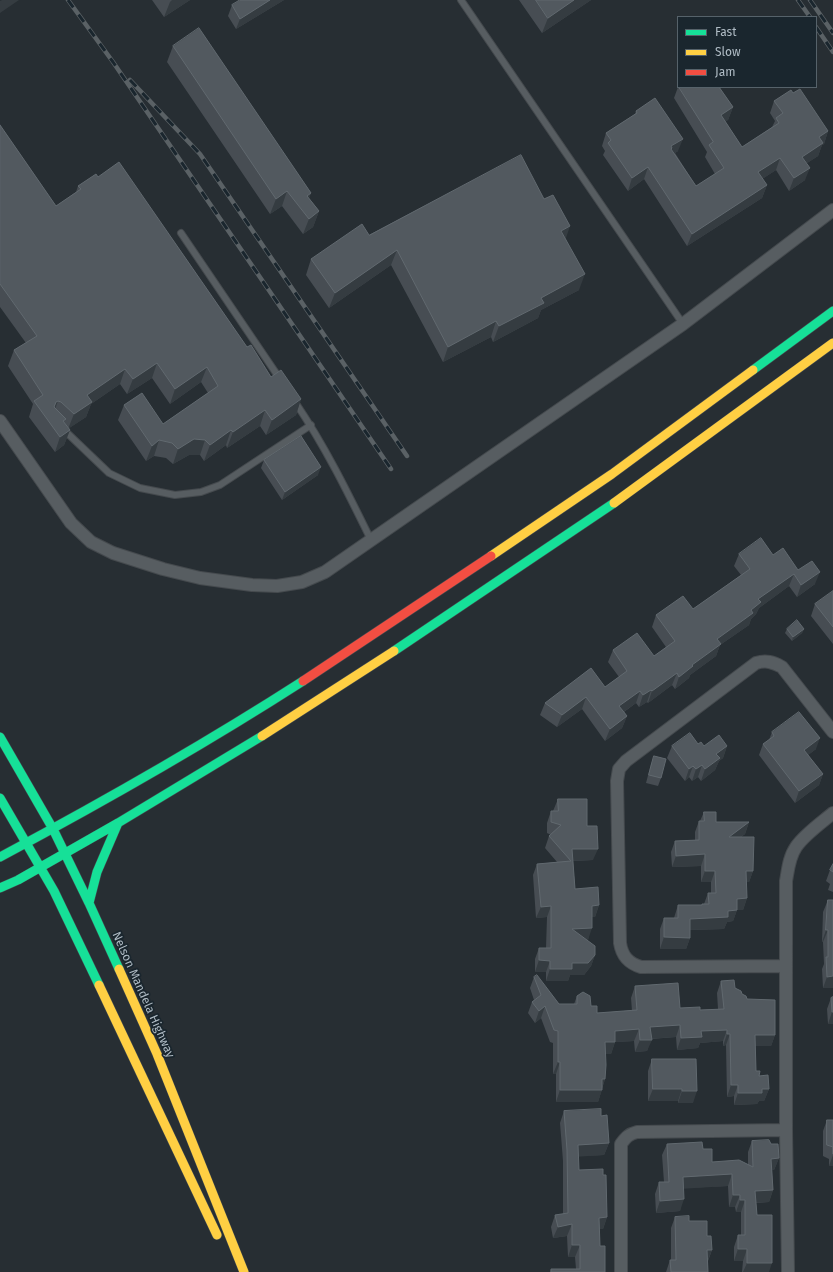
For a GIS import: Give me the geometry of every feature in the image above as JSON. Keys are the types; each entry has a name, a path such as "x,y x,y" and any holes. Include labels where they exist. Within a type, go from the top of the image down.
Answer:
{"main road":[{"path":"0,857 84,813 244,719 358,645 612,474 833,311"},
{"path":"0,888 18,880 118,823 243,748 381,659 627,494 833,343"},
{"name":"Nelson Mandela Highway","path":"0,737 54,829 89,903 157,1054 244,1272"},
{"path":"0,798 54,891 222,1244"},
{"path":"89,903 95,875 118,823"}],"street":[{"path":"0,421 71,523 90,542 113,553 128,558 163,569 200,578 252,585 277,586 302,582 325,572 682,324 833,210"},
{"path":"786,966 641,967 626,959 621,951 620,943 617,781 619,769 626,761 756,663 765,661 775,663 782,667 833,732"},
{"path":"788,1272 786,1130 786,881 788,865 795,849 800,842 833,813"},
{"path":"621,1272 621,1144 625,1139 631,1134 637,1132 786,1130"}],"lane":[{"path":"461,0 682,324"},
{"path":"181,233 284,386"},
{"path":"293,399 311,426 371,540"},
{"path":"59,426 109,472 140,488 175,495 201,492 220,485 311,426"}],"building":[{"path":"240,0 270,0 240,19 232,5"},
{"path":"536,0 574,0 548,18"},
{"path":"199,28 311,193 307,196 319,211 309,219 287,191 276,199 173,46"},
{"path":"680,88 720,88 733,107 721,115 742,147 779,123 776,118 783,113 774,101 791,90 793,93 800,89 828,131 819,137 823,143 802,157 810,168 794,178 780,158 758,172 767,185 692,234 648,167 632,178 608,143 611,140 606,133 637,113 636,111 655,98 683,139 671,146 671,149 696,186 724,168 709,145 713,142"},
{"path":"0,125 56,206 81,189 78,186 96,174 98,177 119,162 247,347 251,345 271,377 281,370 301,399 272,420 265,410 233,432 231,430 210,445 205,440 194,439 178,449 172,443 159,440 152,446 124,405 142,393 163,424 218,386 207,367 175,389 157,363 133,379 125,369 87,395 92,402 74,414 61,402 56,402 54,407 66,419 63,421 70,430 60,437 34,401 43,395 14,350 37,336 0,284"},
{"path":"521,155 544,199 553,195 570,226 561,231 585,274 541,298 544,303 499,326 496,321 448,347 397,250 335,293 311,259 362,224 369,235"},
{"path":"301,436 321,467 285,492 264,460"},
{"path":"761,538 773,555 783,548 798,570 812,561 820,572 801,585 794,574 758,599 761,602 751,610 753,613 717,639 721,644 692,665 693,666 679,677 677,673 652,691 651,690 643,695 640,691 619,706 627,716 610,729 586,697 562,715 545,703 591,668 605,687 627,671 613,650 637,633 654,656 675,641 656,615 683,596 693,609 750,569 739,554"},
{"path":"833,591 833,627 815,604"},
{"path":"797,620 804,629 793,637 787,629"},
{"path":"799,712 820,738 804,750 823,774 799,791 763,744 774,736 772,732"},
{"path":"690,733 698,744 701,742 704,746 719,735 727,746 716,754 720,758 705,769 702,765 696,769 693,766 689,769 672,746"},
{"path":"654,756 666,759 661,778 649,775"},
{"path":"558,799 587,799 587,826 597,826 598,849 572,849 575,889 598,887 599,905 592,906 592,928 572,929 595,946 595,955 588,963 572,963 572,969 550,969 550,961 539,960 539,948 551,948 551,906 541,907 537,864 571,861 549,836 561,825 551,822 551,811 558,811"},
{"path":"704,812 716,812 716,822 749,822 729,837 754,837 753,871 746,871 747,898 737,899 737,910 728,911 728,917 690,919 690,938 664,937 664,918 678,918 678,905 709,904 708,893 716,893 715,871 705,871 705,854 676,856 675,841 699,840 699,821 704,821"},
{"path":"833,864 833,872 830,870"},
{"path":"828,900 833,900 833,976 827,977 826,957 828,957 828,930 826,930"},
{"path":"537,975 559,1004 577,1004 577,996 583,992 590,996 591,1006 597,1006 597,1013 637,1010 635,986 678,983 680,1008 700,1007 700,1010 724,1009 721,981 734,980 735,988 741,991 747,999 775,1000 775,1035 755,1035 756,1071 760,1071 759,1076 768,1075 769,1089 762,1089 762,1093 738,1093 738,1085 731,1085 730,1034 727,1034 727,1030 701,1031 702,1037 681,1038 680,1025 650,1027 652,1040 640,1040 639,1029 615,1031 615,1042 605,1042 606,1065 605,1079 602,1079 602,1090 560,1090 558,1031 554,1030 545,1006 539,1011 532,1002 541,995 534,977"},
{"path":"833,997 833,1012 832,1012 831,998"},
{"path":"652,1059 696,1059 697,1091 682,1091 682,1089 653,1089"},
{"path":"601,1109 601,1116 607,1115 609,1143 578,1145 579,1170 603,1169 603,1175 606,1175 607,1217 599,1218 600,1246 605,1246 605,1272 551,1272 551,1269 580,1269 580,1245 572,1245 572,1224 558,1227 555,1215 568,1213 567,1150 564,1111"},
{"path":"827,1120 833,1120 833,1147 827,1145"},
{"path":"769,1140 771,1144 778,1144 779,1158 771,1159 773,1190 755,1191 757,1215 772,1215 772,1263 747,1263 747,1249 738,1249 738,1235 745,1235 745,1200 740,1200 740,1195 733,1195 732,1174 683,1177 684,1199 660,1201 659,1182 669,1182 667,1144 702,1142 703,1149 712,1149 712,1162 739,1160 753,1167 752,1141"},
{"path":"689,1216 689,1221 707,1221 707,1236 711,1236 712,1250 707,1250 708,1272 671,1272 670,1260 676,1260 675,1217"}],"railway":[{"path":"68,0 113,62 391,469"},
{"path":"798,0 809,16"},
{"path":"810,0 833,33"},
{"path":"817,28 833,52"},
{"path":"130,80 200,154 407,456"}],"traffic: fast":[{"path":"753,370 833,311"},
{"path":"394,651 614,503"},
{"path":"0,857 153,772 303,681"},
{"path":"0,888 18,880 118,823 262,736"},
{"path":"0,737 53,829 119,969"},
{"path":"0,798 54,891 99,985"},
{"path":"89,903 97,872 118,823"}],"traffic: slow":[{"path":"614,503 833,343"},
{"path":"491,556 612,474 753,370"},
{"path":"262,736 394,651"},
{"path":"119,969 157,1054 244,1272"},
{"path":"99,985 217,1235"}],"traffic: jam":[{"path":"303,681 491,556"}]}
